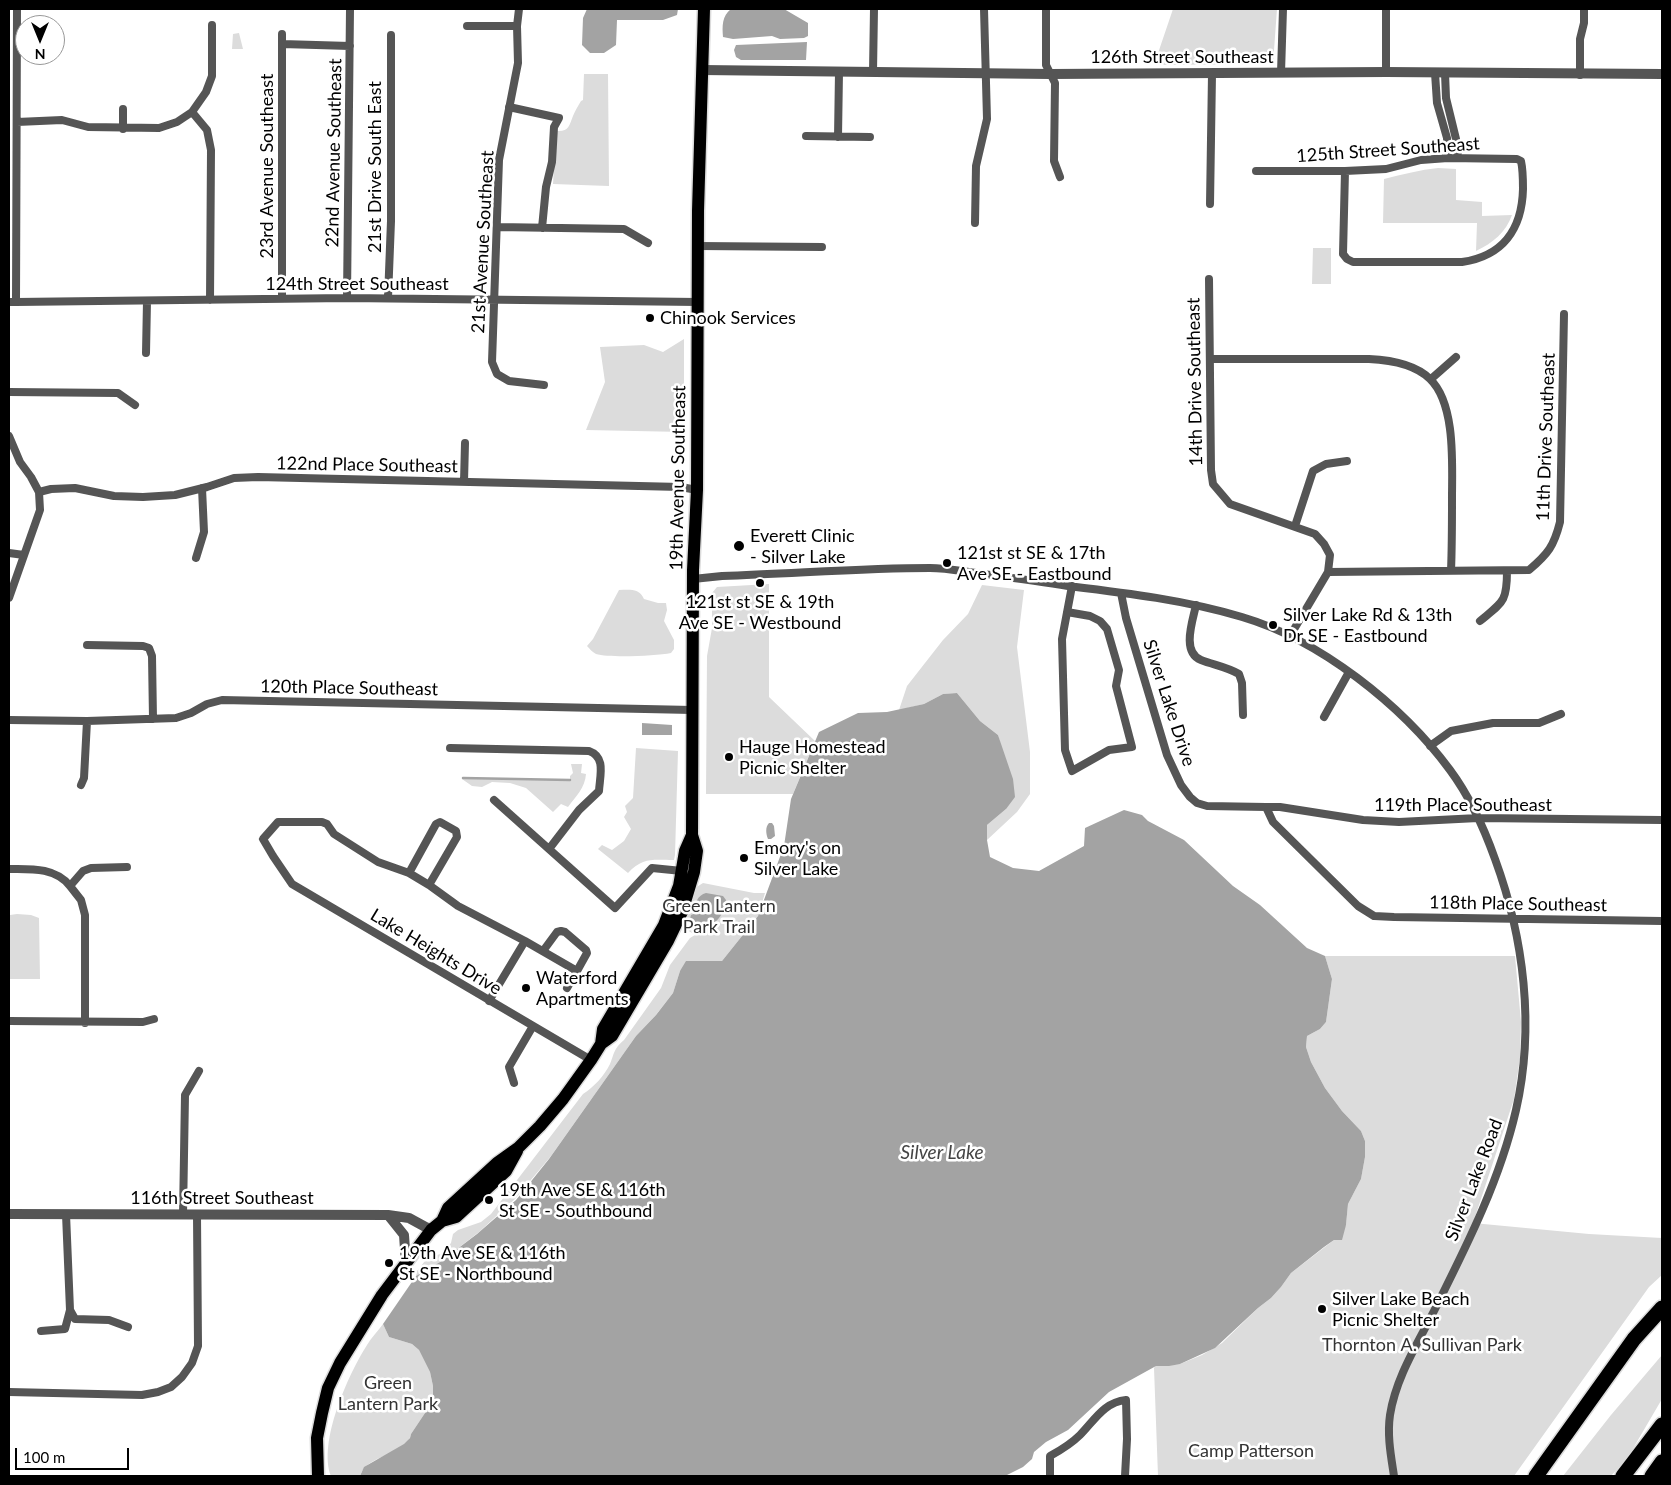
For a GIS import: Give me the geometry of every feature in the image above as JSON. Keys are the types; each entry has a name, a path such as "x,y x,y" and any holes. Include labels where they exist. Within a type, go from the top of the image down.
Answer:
{"highway":[{"path":"1536,1476 1634,1339 1662,1308"},
{"path":"1545,1476 1634,1339"},
{"path":"1623,1476 1662,1425"},
{"path":"1652,1476 1662,1462"}],"main road":[{"name":"19th Avenue Southeast","path":"318,1476 318,1438 328,1388 344,1356 382,1295 432,1230 442,1221 448,1208 497,1163 518,1148 540,1126 563,1099 601,1044 612,1036 668,941 682,912 694,872 697,852 692,836 693,579 697,490 698,212 704,9"},
{"name":"19th Avenue Southeast","path":"601,1044 603,1029 664,926 673,904 685,851 692,836"}],"street":[{"path":"12,302 12,227 17,122 17,9"},
{"name":"22nd Avenue Southeast","path":"347,298 350,9"},
{"name":"21st Avenue Southeast","path":"519,9 517,26 518,63 499,160 492,362 497,374 509,381 544,385"},
{"path":"873,72 874,9"},
{"path":"975,223 976,166 987,119 984,9"},
{"path":"1046,9 1046,65 1054,83 1054,161 1060,177"},
{"path":"1281,73 1283,9"},
{"path":"1386,9 1386,72"},
{"path":"1580,75 1580,39 1584,24 1584,9"},
{"path":"17,122 62,120 88,127 122,128 159,128 177,122 192,112 206,92 212,76 212,25"},
{"path":"467,26 517,26"},
{"name":"23rd Avenue Southeast","path":"282,34 282,299"},
{"name":"21st Drive South East","path":"388,298 391,221 391,35"},
{"path":"282,44 350,46"},
{"name":"126th Street Southeast","path":"702,70 1050,74 1386,72 1580,75 1662,74"},
{"path":"838,137 839,72"},
{"path":"1435,73 1437,103 1447,138 1448,158"},
{"path":"1210,204 1212,74"},
{"path":"1446,74 1446,98 1454,130 1458,158"},
{"path":"509,107 559,118 554,127 552,162 546,186 542,228"},
{"path":"122,109 122,128"},
{"path":"192,112 206,130 211,150 210,300"},
{"path":"806,136 870,137"},
{"name":"125th Street Southeast","path":"1256,171 1386,169 1421,160 1448,158 1517,159 1521,161 1523,169 1522,205 1518,222 1500,247 1486,256 1473,260 1462,262 1353,262 1343,254 1345,171"},
{"path":"497,227 624,229 648,243"},
{"path":"698,246 822,247"},
{"name":"14th Drive Southeast","path":"1209,279 1210,470 1213,484 1230,504 1295,526"},
{"name":"124th Street Southeast","path":"12,302 388,298 698,302"},
{"path":"146,353 147,301"},
{"name":"11th Drive Southeast","path":"1507,571 1529,570 1544,558 1555,542 1560,522 1564,314"},
{"path":"1431,379 1456,357"},
{"path":"1210,359 1387,360 1408,366 1431,379 1444,403 1451,432 1452,571"},
{"path":"9,392 118,393 135,405"},
{"path":"9,436 20,462 39,492 40,510 9,598"},
{"path":"464,482 465,443"},
{"path":"1290,636 1328,572 1330,555 1324,544 1315,534 1295,526 1313,471 1326,464 1347,461"},
{"name":"122nd Place Southeast","path":"39,492 51,489 75,488 114,496 174,495 234,478 258,477 681,486 697,490"},
{"path":"196,558 204,532 202,488"},
{"path":"9,553 24,555"},
{"name":"Silver Lake Road","path":"693,579 722,576 934,568 1196,605 1246,618 1290,636 1323,654 1349,672 1388,704 1430,746 1451,772 1467,796 1478,818 1502,878 1519,949 1525,1004 1525,1040 1517,1108 1505,1152 1484,1205 1398,1386 1390,1418 1389,1431 1394,1476"},
{"path":"1328,572 1507,571 1507,588 1502,603 1480,621"},
{"path":"1067,612 1090,616 1100,621 1106,629 1119,670 1116,686 1132,748 1109,750 1072,771 1065,750 1062,639 1067,612 1072,586"},
{"name":"Silver Lake Drive","path":"1121,593 1126,618 1167,755 1181,785 1197,803 1207,806 1266,808"},
{"path":"1196,605 1189,638 1193,653 1198,659 1230,669 1239,674 1242,683 1243,715"},
{"path":"87,646 142,646 149,648 152,656 153,720"},
{"path":"1324,717 1349,672"},
{"name":"120th Place Southeast","path":"9,720 87,721 176,718 191,713 207,704 222,700 692,710"},
{"path":"1430,746 1452,731 1492,723 1539,723 1561,714"},
{"path":"81,785 84,778 87,721"},
{"path":"450,748 589,751 596,753 601,760 599,791 579,810 549,849"},
{"path":"494,800 616,908 652,868 682,871"},
{"name":"119th Place Southeast","path":"1266,808 1280,807 1363,820 1399,822 1478,818 1662,820"},
{"name":"118th Place Southeast","path":"1266,808 1273,822 1358,906 1374,916 1394,918 1662,921"},
{"name":"Lake Heights Drive","path":"408,873 378,862 334,834 327,824 322,822 278,822 263,839 292,884 591,1060"},
{"path":"429,885 456,838 456,831 440,822 436,824 408,873 429,885 458,906 526,941 578,971"},
{"path":"70,886 83,870 127,867"},
{"path":"9,869 40,869 56,875 65,880 81,900 85,915 85,1023"},
{"path":"543,951 558,932 561,931 565,932 586,950 586,955 567,988"},
{"path":"489,1001 526,941"},
{"path":"9,1021 85,1023 143,1022 154,1019"},
{"path":"514,1083 509,1067 533,1026"},
{"path":"183,1214 185,1095 199,1071"},
{"name":"116th Street Southeast","path":"9,1214 388,1215 409,1218 432,1230"},
{"path":"41,1331 65,1329 70,1310 66,1214"},
{"path":"9,1392 142,1395 171,1387 182,1377 192,1363 198,1346 197,1214"},
{"path":"388,1215 404,1234 406,1264"},
{"path":"70,1310 75,1319 109,1320 128,1327"},
{"path":"1050,1476 1050,1456 1080,1435 1107,1407 1118,1401 1126,1400 1125,1476"}],"green space":[{"path":"1173,9 1277,9 1273,64 1154,65"},
{"path":"239,33 243,49 232,49 233,34"},
{"path":"584,74 608,74 609,186 553,184 556,131 568,128 577,108 583,100"},
{"path":"1438,168 1456,169 1456,200 1482,202 1482,216 1512,215 1506,227 1498,236 1476,251 1477,223 1383,223 1384,179"},
{"path":"1313,248 1331,248 1331,284 1312,284"},
{"path":"684,339 684,432 586,430 605,382 600,347 644,345 663,352"},
{"path":"769,584 769,697 815,741 793,794 706,794 707,656 712,628 712,593 717,587"},
{"path":"982,585 1024,590 1017,647 1030,752 1030,794 1017,812 987,840 987,825 1006,809 1004,757 998,735 980,721 957,693 943,694 924,704 899,710 907,686 943,640 968,614"},
{"path":"619,590 634,590 640,593 644,599 666,603 667,610 664,621 674,640 674,649 671,653 611,656 596,654 587,646 593,639"},
{"path":"636,748 678,751 675,855 674,860 649,860 639,864 628,873 598,849 602,845 612,850 624,841 631,829 624,817 627,812 625,806 633,798"},
{"path":"571,764 582,764 581,773 586,774 584,784 568,807 561,804 553,812 526,788 510,783 492,782 482,787 472,786 462,779 570,780 570,776 573,773"},
{"name":"Green Lantern Park Trail","path":"703,883 754,893 765,893 758,916 722,961 680,971 673,993 636,1036 551,1156 515,1199 479,1232 440,1262 416,1276 417,1271 428,1257 441,1254 451,1243 453,1234 458,1230 481,1222 491,1214 583,1094 595,1085 605,1073 616,1048 624,1040 661,988 670,965 690,938 695,935 681,926 695,888"},
{"path":"10,915 31,915 39,918 40,979 10,979"},
{"name":"Thornton A. Sullivan Park","path":"1325,956 1515,956 1521,1022 1520,1058 1514,1099 1473,1223 1589,1234 1662,1238 1662,1275 1649,1287 1514,1476 1158,1476 1154,1368 1156,1365 1180,1364 1202,1355 1222,1343 1271,1298 1291,1273 1334,1240 1346,1225 1348,1204 1361,1179 1365,1157 1365,1141 1361,1131 1342,1111 1325,1088 1311,1062 1306,1047 1307,1036 1320,1029 1326,1022 1332,979"},
{"name":"Green Lantern Park","path":"383,1324 389,1337 412,1344 419,1350 430,1372 433,1386 433,1401 408,1441 402,1447 370,1463 360,1476 331,1476 328,1462 328,1445 337,1409 359,1358"},
{"path":"1662,1355 1662,1399 1628,1457 1611,1476 1563,1476 1611,1415"}],"water":[{"path":"587,9 678,9 677,15 663,20 617,20 616,45 604,53 590,53 582,45 583,18"},
{"path":"731,9 784,9 808,23 808,36 804,38 780,39 772,36 733,39 723,37 723,22"},
{"path":"807,42 806,60 741,60 736,57 734,50 736,45"},
{"name":"Silver Lake","path":"957,693 980,721 998,735 1013,779 1015,797 1006,809 987,825 990,857 1013,868 1039,871 1084,846 1085,828 1124,810 1142,815 1148,821 1184,840 1233,886 1260,905 1307,948 1325,956 1332,979 1326,1022 1320,1029 1307,1036 1306,1047 1311,1062 1325,1088 1342,1111 1361,1131 1365,1141 1365,1157 1361,1179 1348,1204 1342,1240 1334,1240 1291,1273 1271,1298 1215,1348 1180,1364 1156,1366 1109,1392 1068,1430 1046,1442 1034,1452 1032,1459 1023,1467 1005,1476 360,1476 364,1467 404,1444 410,1438 433,1401 433,1386 430,1372 419,1350 412,1344 389,1337 383,1324 416,1276 440,1262 477,1234 516,1200 549,1159 636,1036 673,993 680,971 686,961 722,961 758,916 784,846 791,799 819,732 858,713 887,712 924,704 943,694"},
{"path":"642,723 672,725 672,735 642,735"},
{"path":"769,823 772,823 774,826 775,836 771,839 768,839 766,833"},
{"path":"706,893 723,896 726,900 722,913 711,924 705,926 691,925 689,923 691,915 696,913 695,906 697,900"}],"waterway":[{"path":"463,778 570,780"}],"place":[{"name":"Chinook Services","path":"650,318"},
{"name":"Everett Clinic - Silver Lake","path":"739,546"},
{"name":"121st st SE & 17th Ave SE - Eastbound","path":"947,563"},
{"name":"121st st SE & 19th Ave SE - Westbound","path":"760,583"},
{"name":"Silver Lake Rd & 13th Dr SE - Eastbound","path":"1273,625"},
{"name":"Hauge Homestead Picnic Shelter","path":"729,757"},
{"name":"Emory's on Silver Lake","path":"744,858"},
{"name":"Waterford Apartments","path":"526,988"},
{"name":"19th Ave SE & 116th St SE - Southbound","path":"489,1200"},
{"name":"19th Ave SE & 116th St SE - Northbound","path":"389,1263"},
{"name":"Silver Lake Beach Picnic Shelter","path":"1322,1309"}],"park label":[{"name":"Camp Patterson","path":"1251,1451"}]}
